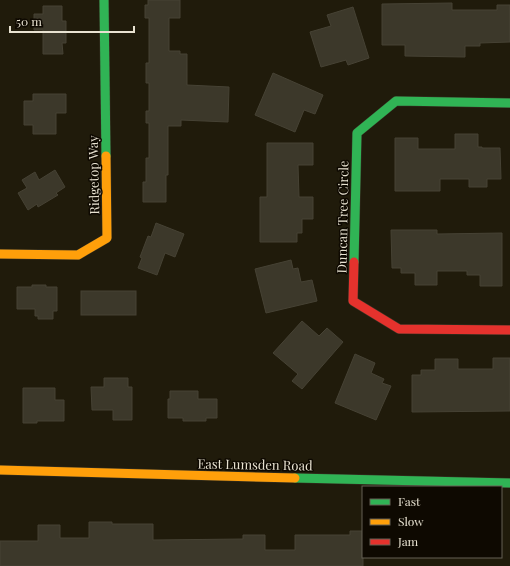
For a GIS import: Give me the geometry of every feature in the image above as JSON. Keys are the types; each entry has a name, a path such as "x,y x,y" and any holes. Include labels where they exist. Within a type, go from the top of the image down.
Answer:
{"street":[{"name":"Ridgetop Way","path":"0,254 78,255 107,238 104,0"},
{"name":"Duncan Tree Circle","path":"510,103 396,101 357,133 353,302 399,329 510,330"},
{"name":"East Lumsden Road","path":"0,470 510,483"}],"building":[{"path":"148,0 180,0 180,18 169,18 169,51 180,51 180,54 187,54 187,85 229,87 228,122 181,120 181,126 168,126 168,175 166,175 166,202 143,202 143,182 146,182 146,158 149,158 149,123 146,123 146,111 149,111 149,83 146,83 146,63 149,63 149,18 145,18 145,5 148,5"},
{"path":"452,3 452,10 497,10 497,5 510,5 510,42 480,43 480,46 465,46 465,57 405,56 405,45 382,45 382,4"},
{"path":"43,6 62,6 62,21 66,21 66,43 62,43 63,54 43,54 43,30 34,30 34,14 43,14"},
{"path":"353,7 369,58 348,65 346,60 321,67 310,32 331,26 327,15"},
{"path":"273,73 323,95 315,114 304,110 295,132 255,115"},
{"path":"33,94 66,94 66,113 56,113 56,134 33,134 33,125 24,125 24,101 33,101"},
{"path":"455,134 478,134 478,147 500,148 501,179 487,179 487,187 469,187 469,179 440,179 440,191 395,191 395,138 418,138 418,149 455,149"},
{"path":"267,143 313,143 313,165 298,165 299,197 313,197 313,219 302,219 302,233 297,233 297,242 260,242 260,197 267,197"},
{"path":"55,170 65,187 56,193 58,195 38,207 37,204 28,210 18,193 27,188 22,180 35,172 39,180"},
{"path":"156,223 184,234 175,257 165,253 157,275 138,268 142,258 140,257 148,236 151,237"},
{"path":"391,230 437,230 437,234 502,233 502,286 480,286 480,275 467,275 467,271 437,271 437,285 415,285 415,273 401,273 401,268 392,268"},
{"path":"291,260 293,269 298,268 301,282 312,280 317,301 266,313 255,269"},
{"path":"32,285 57,287 57,311 53,311 53,319 38,319 38,316 35,316 35,309 17,309 17,287 32,287"},
{"path":"81,291 136,291 136,315 81,315"},
{"path":"302,321 319,336 327,328 343,342 302,389 292,381 298,374 273,353"},
{"path":"355,354 375,363 371,373 384,379 382,383 391,386 376,420 335,403"},
{"path":"493,358 510,358 510,411 412,412 412,375 421,375 421,370 435,370 435,359 458,359 458,369 493,369"},
{"path":"104,378 128,378 128,387 132,387 132,420 113,420 113,410 92,410 91,387 104,387"},
{"path":"23,388 55,388 55,400 64,400 64,421 37,421 37,423 23,423"},
{"path":"170,391 198,391 198,399 217,399 217,418 206,418 206,421 183,421 183,418 168,418 168,399 170,399"},
{"path":"89,522 112,522 112,524 153,524 153,540 243,539 243,535 265,535 265,550 295,550 295,535 350,535 350,531 362,531 363,566 0,566 0,541 38,541 38,525 60,525 60,538 89,538"}],"traffic: fast":[{"path":"104,0 106,156"},
{"path":"354,262 357,133 396,101 510,103"},
{"path":"295,478 510,483"}],"traffic: slow":[{"path":"0,254 78,255 107,238 106,156"},
{"path":"0,470 295,478"}],"traffic: jam":[{"path":"354,262 353,301 399,329 510,330"}]}
